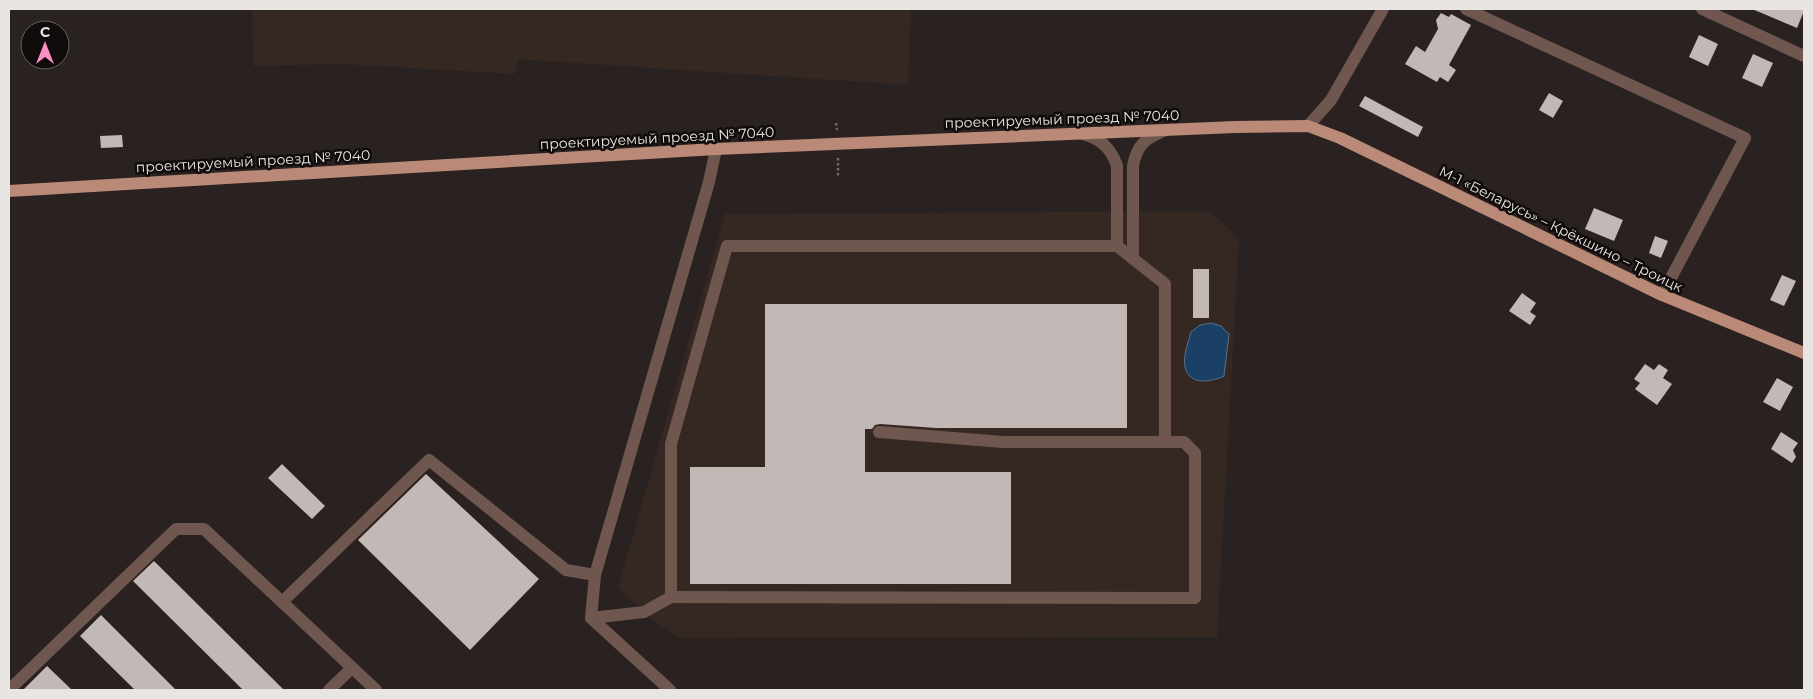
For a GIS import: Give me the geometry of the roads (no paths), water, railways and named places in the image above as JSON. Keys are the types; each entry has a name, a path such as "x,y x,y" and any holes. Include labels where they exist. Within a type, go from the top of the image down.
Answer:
{"main road":[{"name":"проектируемый проезд № 7040","path":"9,191 716,149 1235,126 1308,126"},
{"name":"М-1 «Беларусь» – Крёкшино – Троицк","path":"1308,126 1340,138 1662,295 1804,353"}],"street":[{"path":"1308,126 1331,100 1383,9"},
{"path":"1466,9 1745,138 1662,295"},
{"path":"1702,9 1804,56"},
{"path":"1133,259 1133,166 1135,155 1142,144 1150,137 1168,129"},
{"path":"1080,133 1096,138 1108,147 1114,156 1117,166 1117,246"},
{"path":"591,618 595,575 709,182 716,149"},
{"path":"671,597 671,444 727,246 1117,246 1165,284 1165,442"},
{"path":"591,618 644,612 671,597 1195,598 1195,454 1184,442 1004,442 879,432"},
{"path":"282,602 429,460 566,570 595,575"},
{"path":"9,690 176,529 204,529 376,690"},
{"path":"591,618 670,690"},
{"path":"329,690 352,668"}],"water":[{"path":"1211,323 1221,326 1229,334 1224,376 1207,381 1196,380 1187,373 1185,367 1187,345 1191,332 1200,325"}]}
